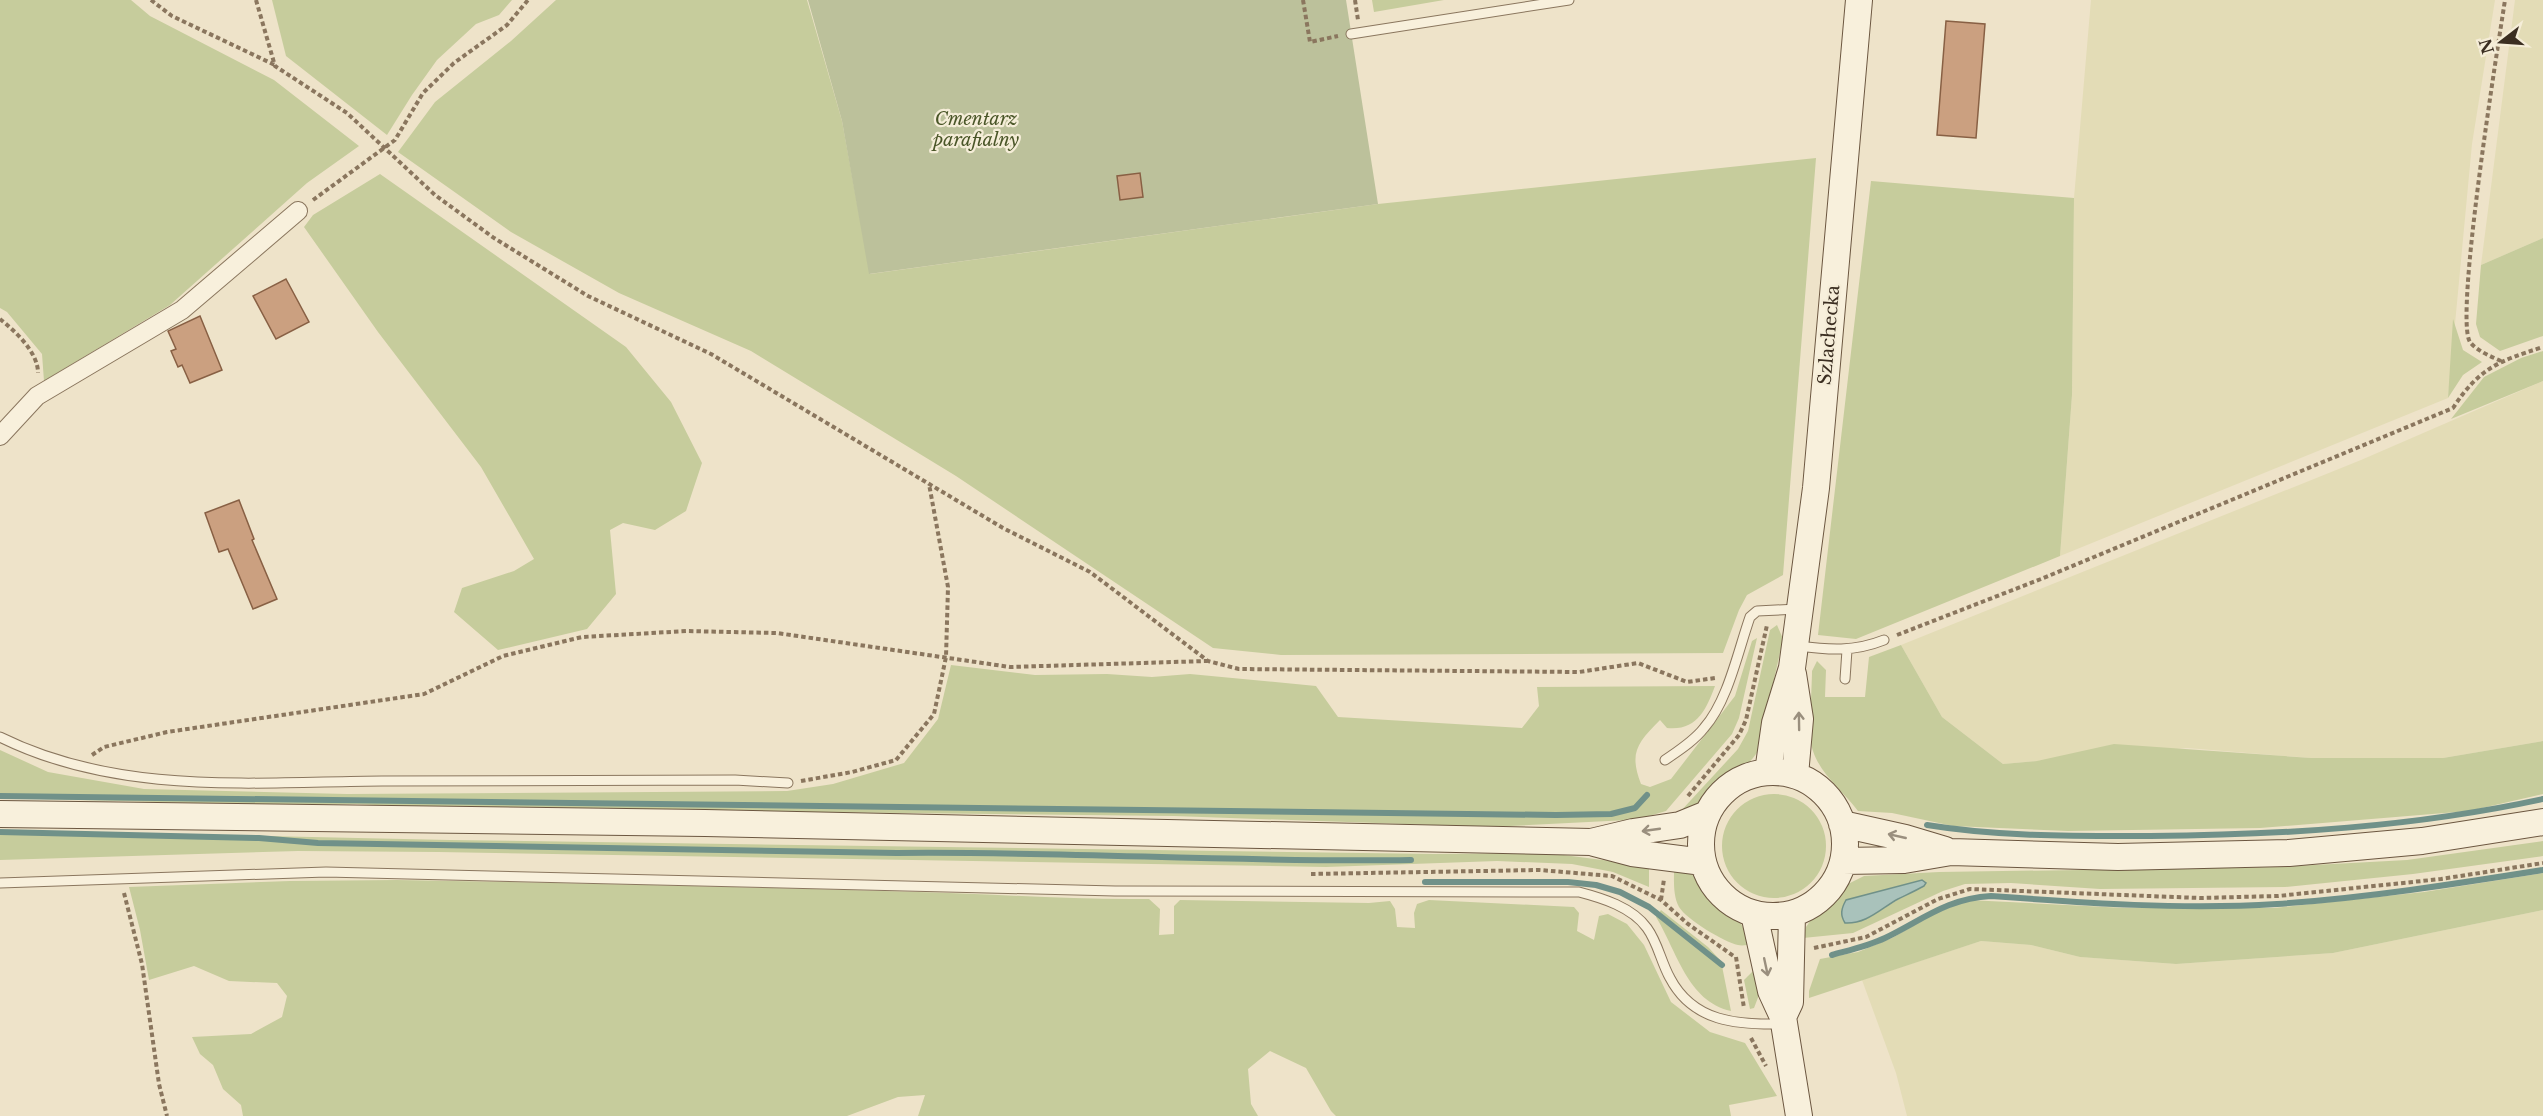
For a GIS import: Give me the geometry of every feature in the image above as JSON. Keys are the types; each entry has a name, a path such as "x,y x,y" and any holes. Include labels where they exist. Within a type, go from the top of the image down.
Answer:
{"main road":[{"name":"Szlachecka","path":"1768,772 1775,723 1793,657 1816,488 1858,0"},
{"name":"Szlachecka","path":"1793,657 1800,719 1795,775"},
{"path":"1768,772 1795,775 1811,783 1835,808 1842,824 1845,842 1843,861 1836,879 1824,894 1809,906 1792,914 1773,916 1754,914 1737,907 1722,895 1710,880 1703,862 1701,838 1707,814 1717,798 1731,784 1749,776 1768,772"},
{"path":"0,814 705,823 1591,842 1632,853 1703,862"},
{"path":"1591,842 1633,832 1680,825 1707,814"},
{"path":"1843,861 1904,860 1951,852 2118,857 2289,854 2422,841 2543,822"},
{"path":"1842,824 1905,838 1951,852"},
{"path":"1754,914 1771,991 1784,1020 1799,1116"},
{"path":"1784,1020 1790,1002 1792,914"}],"street":[{"path":"0,436 37,396 182,310 298,211"}],"lane":[{"path":"1351,34 1569,0"},
{"path":"1665,760 1704,730 1712,718 1730,676 1750,617 1757,611 1800,609"},
{"path":"1793,657 1864,648 1884,640"},
{"path":"1845,679 1846,650"},
{"path":"0,737 24,749 76,767 180,782 735,780 788,783"},
{"path":"0,883 326,872 1115,891 1579,892 1598,897 1633,914 1647,927 1670,979 1688,1003 1707,1016 1747,1025 1784,1020"}],"path":[{"path":"151,0 172,16 275,66 347,113 435,195 494,238 588,296 711,354 1003,528 1090,572 1208,661"},
{"path":"256,0 275,66"},
{"path":"298,211 395,140 423,93 454,63 507,25 528,0"},
{"path":"1303,0 1310,42 1351,34"},
{"path":"2502,362 2470,342 2466,329 2469,262 2505,0"},
{"path":"0,318 22,340 38,364 37,396"},
{"path":"1884,640 2041,579 2453,408 2464,390 2483,371 2543,346"},
{"path":"788,783 852,772 896,760 934,714 946,657 948,587 929,484"},
{"path":"1685,800 1739,735 1746,720 1770,610"},
{"path":"76,767 104,747 167,732 424,694 503,656 582,637 687,631 777,633 1010,667 1208,661 1239,669 1567,672 1638,663 1687,682 1730,676"},
{"path":"1810,949 1866,936 1938,899 1970,889 2189,897 2278,896 2429,880 2543,863"},
{"path":"1661,900 1664,878"},
{"path":"120,880 142,964 159,1083 167,1116"},
{"path":"1745,956 1735,957 1747,1025 1752,1042 1770,1072"}],"shaded area":[{"path":"2091,0 2495,0 2472,144 2448,398 2060,556 2072,395 2074,198"},
{"path":"2515,0 2543,0 2543,238 2481,265"},
{"path":"2543,381 2543,741 2443,758 2311,758 2187,748 2003,764 1942,717 1901,645 2361,460"},
{"path":"2543,910 2543,1116 1907,1116 1896,1073 1862,980 1981,941 2031,945 2080,957 2176,964 2333,953"}],"green space":[{"path":"0,0 131,0 150,16 274,80 359,146 307,183 170,305 44,381 42,354 7,312 0,308"},
{"path":"272,0 512,0 499,15 476,24 437,60 387,135 286,56"},
{"path":"556,0 807,0 842,121 870,274 1378,204 1816,158 1783,575 1747,595 1723,653 1281,655 1213,648 956,476 751,351 619,293 511,232 398,152 435,102 511,41"},
{"name":"Cmentarz parafialny","path":"808,0 1346,0 1378,204 869,274 842,121"},
{"path":"1372,0 1444,0 1374,12"},
{"path":"380,174 626,347 671,402 702,463 686,511 655,530 623,523 610,530 616,594 587,629 498,650 454,612 462,588 514,571 534,559 481,467 378,332 304,227 313,215"},
{"path":"1871,181 2074,198 2072,395 2060,556 1856,639 1818,635"},
{"path":"2543,238 2543,336 2500,351 2480,337 2476,324 2481,265"},
{"path":"2453,319 2463,350 2482,362 2463,375 2448,398"},
{"path":"2543,351 2543,381 2451,419 2484,377 2521,358"},
{"path":"1777,625 1783,639 1758,751 1749,762 1719,785 1689,815 1679,813 1738,749 1748,731 1770,630"},
{"path":"1757,638 1739,718 1732,734 1666,811 1649,816 1648,819 1490,827 1174,816 429,808 357,804 274,805 0,798 0,750 48,772 144,789 347,794 787,791 833,784 904,763 938,719 951,665 1035,675 1107,674 1152,677 1190,674 1316,686 1338,717 1522,728 1539,706 1537,687 1715,686 1704,711 1693,722 1686,726 1667,728 1660,720 1641,742 1636,756 1637,773 1641,784 1650,787 1671,779 1735,696 1752,641"},
{"path":"1901,645 1942,717 2003,764 2037,761 2114,744 2311,758 2443,758 2543,741 2543,794 2469,811 2260,828 2068,831 1953,826 1892,813 1858,811 1821,768 1813,751 1810,725 1812,671 1817,661 1826,670 1825,697 1865,697 1869,657"},
{"path":"1774,794 1794,798 1811,809 1822,826 1826,846 1822,866 1811,883 1794,894 1774,898 1754,894 1737,883 1726,866 1722,846 1726,826 1737,809 1754,798"},
{"path":"0,830 450,840 1434,854 1548,853 1649,866 1649,887 1613,872 1572,864 1497,861 1326,867 298,851 0,860"},
{"path":"2543,841 2543,856 2413,874 2285,887 2100,889 2011,883 1965,884 1943,891 1853,933 1803,938 1806,927 1815,914 1828,906 1848,884 1864,876 1939,872 2279,867 2407,860","holes":["1922,880 1924,886 1867,919 1846,900"]},
{"path":"1674,870 1690,873 1700,882 1711,900 1726,914 1740,922 1752,944 1732,943 1697,924 1683,912 1679,907 1674,889"},
{"path":"2543,873 2543,910 2333,953 2176,964 2080,957 2031,945 1981,941 1809,998 1809,991 1820,959 1858,952 1892,938 1934,914 1968,900 2125,908 2274,908 2424,892"},
{"path":"397,880 788,888 1149,899 1160,909 1159,935 1174,934 1174,906 1180,900 1369,903 1390,901 1395,909 1397,927 1415,928 1414,913 1417,904 1429,900 1574,907 1579,913 1577,931 1594,940 1599,916 1608,914 1627,924 1644,945 1671,1002 1710,1032 1745,1043 1777,1096 1729,1105 1731,1116 1336,1116 1306,1068 1270,1051 1248,1069 1251,1104 1258,1116 918,1116 925,1095 898,1097 847,1116 243,1116 241,1105 223,1089 213,1065 200,1054 192,1037 251,1034 282,1017 287,996 277,983 229,981 194,966 149,980 129,887"},
{"path":"1661,910 1708,947 1721,961 1731,1011 1716,1005 1693,986 1656,917"},
{"path":"1755,969 1759,995 1754,1008 1750,1009 1744,980"}],"water":[{"path":"1922,880 1926,883 1924,886 1873,915 1853,923 1845,923 1843,920 1842,912 1846,900"}],"building":[{"path":"1946,21 1985,24 1976,138 1937,135"},
{"path":"1140,173 1143,197 1120,200 1117,176"},
{"path":"286,279 309,322 276,339 253,296"},
{"path":"200,316 222,370 190,383 182,365 178,367 171,351 176,349 168,331"},
{"path":"239,500 254,539 252,540 277,599 253,609 228,549 219,552 205,513"}],"waterway":[{"path":"0,796 1556,815 1611,814 1635,808 1647,795"},
{"path":"1927,825 1982,832 2038,835 2249,834 2397,823 2494,809 2543,799"},
{"path":"0,832 259,838 318,843 1282,860 1411,860"},
{"path":"1832,955 1879,941 1948,905 1991,896 2170,906 2241,906 2377,894 2543,870"},
{"path":"1425,882 1568,882 1596,885 1620,892 1649,907 1722,965"}]}
